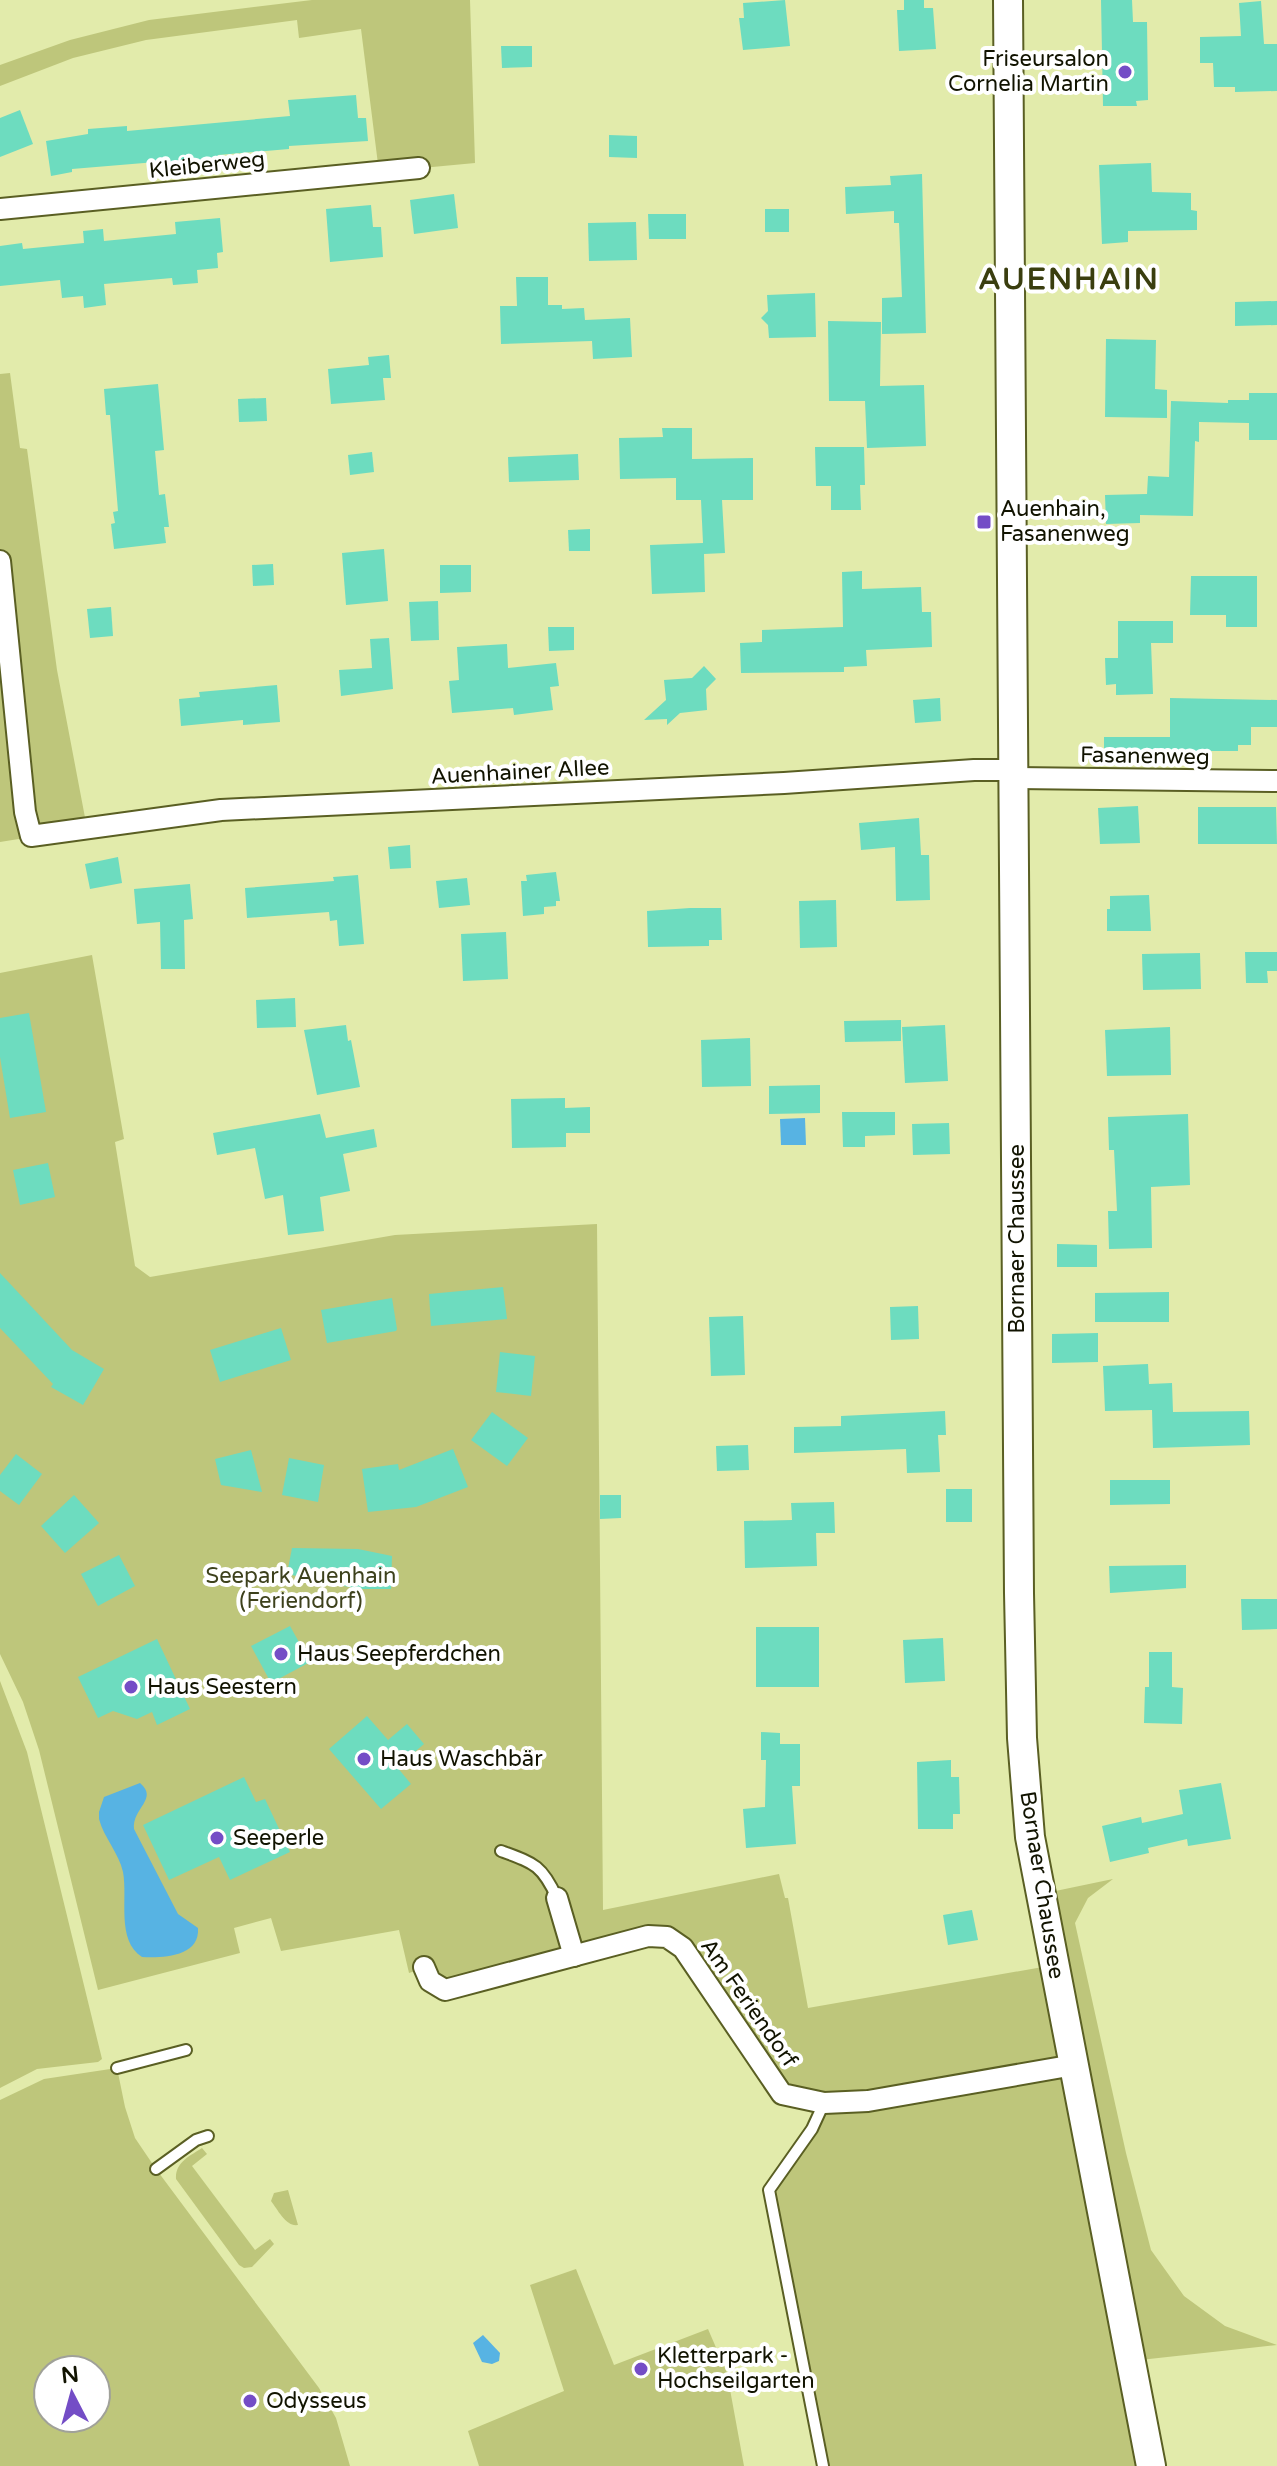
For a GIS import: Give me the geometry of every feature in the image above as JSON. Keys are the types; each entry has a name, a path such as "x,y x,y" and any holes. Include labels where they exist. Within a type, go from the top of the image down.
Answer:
{"street":[{"name":"Bornaer Chaussee","path":"1008,0 1022,1738 1030,1837 1151,2466"},
{"name":"Kleiberweg","path":"0,209 419,168"},
{"name":"Auenhainer Allee","path":"0,561 25,812 31,836 221,810 770,784 974,770 1013,774"},
{"name":"Fasanenweg","path":"1013,774 1277,781"},
{"path":"557,1898 574,1956"},
{"name":"Am Feriendorf","path":"424,1967 430,1981 445,1990 648,1936 667,1937 683,1948 782,2094 824,2103 868,2101 1074,2065"}],"lane":[{"path":"501,1851 533,1863 548,1878 557,1898"},
{"path":"117,2068 186,2050"},
{"path":"823,2466 769,2190 812,2129 824,2103"},
{"path":"156,2169 196,2140 208,2136"}],"green space":[{"path":"312,0 470,0 475,163 379,172 361,29 299,38 297,20 146,40 73,58 0,86 0,65 70,40 149,20"},
{"path":"10,373 20,448 27,449 57,670 87,828 0,842 0,374"},
{"name":"Seepark Auenhain (Feriendorf)","path":"92,955 124,1139 115,1142 135,1266 150,1277 395,1235 597,1224 603,1910 779,1874 785,1898 788,1898 808,2008 1054,1965 1041,1894 1113,1879 1088,1898 1075,1923 1151,2250 1184,2296 1225,2326 1277,2345 1131,2361 1151,2466 823,2466 769,2190 824,2103 782,2094 667,1937 445,1990 424,1968 409,1973 399,1930 281,1951 271,1918 234,1928 240,1953 98,1990 39,1750 23,1702 0,1654 0,973"},
{"path":"0,1681 27,1752 102,2059 37,2069 0,2088"},
{"path":"117,2068 135,2138 319,2388 336,2418 350,2466 0,2466 0,2100 44,2079"},
{"path":"202,2148 207,2154 192,2166 255,2250 270,2239 274,2244 252,2267 239,2265 176,2179 181,2164"},
{"path":"288,2190 298,2225 286,2221 271,2201 274,2193"},
{"name":"Kletterpark - Hochseilgarten","path":"576,2269 614,2365 708,2329 727,2373 744,2466 479,2466 468,2431 564,2391 530,2285"}],"water":[{"path":"805,1118 806,1145 781,1145 780,1119"},
{"path":"140,1783 147,1794 134,1822 134,1829 178,1914 198,1928 193,1945 169,1956 142,1957 134,1950 126,1930 123,1872 99,1819 104,1797"},
{"path":"483,2335 500,2353 499,2361 492,2364 482,2362 473,2343"}],"building":[{"path":"785,0 790,46 743,50 739,18 744,18 743,3"},
{"path":"904,0 924,0 924,8 933,8 936,49 899,51 897,10 904,10"},
{"name":"Friseursalon Cornelia Martin","path":"1101,0 1132,0 1133,22 1147,22 1148,100 1136,101 1137,106 1103,106"},
{"path":"1261,1 1264,44 1277,44 1277,91 1235,92 1235,87 1214,87 1213,63 1200,63 1200,37 1241,36 1239,3"},
{"path":"501,46 532,46 532,67 502,68"},
{"path":"356,95 358,118 366,118 368,141 218,155 219,167 169,172 168,161 72,169 72,172 51,176 46,141 88,134 88,129 127,126 127,131 290,116 288,100"},
{"path":"20,110 33,144 0,157 0,118"},
{"path":"609,135 637,136 637,158 609,157"},
{"path":"1151,163 1152,192 1191,193 1191,210 1197,211 1197,230 1128,231 1128,242 1102,244 1099,165"},
{"path":"922,174 926,333 882,334 882,298 902,297 899,223 894,223 894,211 846,214 845,187 891,185 890,176"},
{"path":"454,194 458,228 414,234 410,200"},
{"path":"371,205 373,227 381,227 383,257 330,262 326,209"},
{"path":"765,209 789,209 789,232 765,232"},
{"path":"648,214 686,214 686,239 649,239"},
{"path":"220,218 223,252 217,253 218,268 197,270 198,283 173,285 172,278 104,284 106,305 84,308 83,296 62,298 60,280 0,286 0,246 22,243 23,249 84,243 83,231 103,229 104,241 176,234 175,222"},
{"path":"636,222 637,260 589,261 588,223"},
{"path":"516,277 548,277 548,305 562,305 562,309 584,308 585,320 630,318 632,357 593,359 592,341 501,344 500,306 517,306"},
{"path":"815,293 816,337 769,338 768,325 761,318 768,311 767,295"},
{"path":"1277,301 1277,325 1235,326 1235,302"},
{"path":"828,321 881,322 880,386 924,385 926,446 867,448 865,401 829,401"},
{"path":"1106,339 1156,340 1155,389 1167,390 1167,418 1105,417"},
{"path":"389,355 391,378 383,378 385,400 331,404 328,369 369,365 368,357"},
{"path":"158,384 164,450 155,451 159,495 165,494 169,527 164,527 166,543 114,549 111,524 115,523 113,512 118,511 110,415 106,415 104,389"},
{"path":"1249,393 1277,393 1277,440 1249,440 1249,423 1199,422 1199,442 1195,441 1193,516 1140,515 1140,523 1106,524 1105,495 1147,494 1148,476 1169,477 1171,401 1228,403 1228,400 1249,400"},
{"path":"266,398 267,421 239,422 238,399"},
{"path":"662,428 692,428 692,459 753,458 753,500 722,500 725,553 704,554 705,592 652,594 650,545 703,543 701,500 676,500 676,478 620,479 619,438 663,437"},
{"path":"815,447 864,447 865,485 860,485 861,510 831,510 831,486 816,486"},
{"path":"372,452 374,472 350,475 348,455"},
{"path":"578,454 579,480 509,482 508,457"},
{"path":"590,529 590,551 569,551 568,530"},
{"path":"384,549 388,601 346,605 342,553"},
{"path":"273,564 274,585 253,586 252,565"},
{"path":"440,565 471,565 471,592 440,593"},
{"path":"862,571 862,589 921,587 922,612 931,612 932,647 866,650 867,666 844,667 844,672 741,673 740,643 762,642 762,630 843,627 842,572"},
{"path":"1191,576 1257,576 1257,627 1226,627 1226,615 1190,615"},
{"path":"438,601 439,640 411,641 409,602"},
{"path":"111,607 113,636 90,638 87,609"},
{"path":"1118,621 1173,621 1173,643 1151,643 1153,694 1116,695 1116,684 1106,685 1105,658 1118,658"},
{"path":"548,627 574,627 574,650 549,651"},
{"path":"389,638 393,689 341,696 339,670 372,668 370,639"},
{"path":"507,644 508,668 556,663 559,686 550,687 553,710 514,715 513,708 452,713 449,681 459,680 457,647"},
{"path":"704,666 716,679 706,689 707,710 680,713 667,725 667,719 644,720 666,700 664,680 692,678"},
{"path":"277,685 280,722 243,725 243,720 181,726 179,699 200,697 199,692"},
{"path":"940,698 941,721 915,723 913,700"},
{"path":"1170,698 1277,700 1277,727 1251,727 1251,745 1238,745 1238,751 1191,751 1192,762 1104,763 1104,737 1170,737"},
{"path":"1138,806 1140,843 1100,844 1098,808"},
{"path":"1198,807 1276,807 1277,844 1198,844"},
{"path":"919,818 921,855 929,855 930,900 896,901 895,847 861,850 859,823"},
{"path":"410,845 411,868 390,869 388,847"},
{"path":"118,857 122,883 90,889 85,864"},
{"path":"556,872 560,901 556,901 556,906 544,907 544,914 523,916 521,881 527,881 526,875"},
{"path":"358,875 364,944 339,946 337,920 330,921 329,912 247,918 245,888 334,881 333,877"},
{"path":"467,878 470,905 439,908 436,881"},
{"path":"190,884 193,919 184,920 185,969 161,969 160,922 137,924 134,889"},
{"path":"1149,895 1151,931 1107,931 1110,896"},
{"path":"836,900 837,947 800,948 799,901"},
{"path":"721,908 722,940 709,940 709,946 648,947 647,911"},
{"path":"506,932 508,979 463,981 461,934"},
{"path":"1245,952 1277,952 1277,971 1267,971 1268,983 1246,983"},
{"path":"1200,953 1201,989 1143,990 1142,954"},
{"path":"295,998 296,1027 257,1028 256,1000"},
{"path":"29,1013 46,1112 10,1118 0,1057 0,1018"},
{"path":"901,1020 901,1041 845,1042 844,1021"},
{"path":"346,1025 360,1087 317,1095 304,1030"},
{"path":"945,1025 948,1081 905,1083 902,1027"},
{"path":"1170,1027 1171,1075 1107,1076 1105,1030"},
{"path":"750,1038 751,1086 702,1087 701,1040"},
{"path":"820,1085 820,1113 769,1114 769,1086"},
{"path":"565,1098 565,1108 590,1107 590,1133 566,1133 566,1147 512,1148 511,1099"},
{"path":"842,1112 895,1112 895,1135 865,1136 865,1147 843,1147"},
{"path":"320,1114 326,1138 374,1129 377,1147 343,1154 350,1191 320,1197 324,1231 288,1235 283,1195 265,1199 255,1148 217,1155 213,1133"},
{"path":"1188,1114 1190,1185 1151,1187 1152,1248 1109,1249 1108,1211 1117,1211 1114,1150 1109,1150 1108,1117"},
{"path":"949,1123 950,1154 913,1155 912,1124"},
{"path":"48,1163 55,1197 20,1205 13,1170"},
{"path":"1057,1244 1097,1245 1097,1267 1057,1267"},
{"path":"0,1273 72,1350 104,1369 83,1405 51,1387 53,1384 0,1328"},
{"path":"503,1287 507,1319 431,1326 429,1294"},
{"path":"1169,1292 1169,1322 1095,1322 1095,1293"},
{"path":"392,1298 396,1331 327,1343 321,1310"},
{"path":"918,1306 919,1339 891,1340 890,1307"},
{"path":"743,1316 745,1375 711,1376 709,1317"},
{"path":"281,1328 291,1360 220,1382 210,1350"},
{"path":"1098,1333 1098,1362 1052,1363 1052,1334"},
{"path":"500,1352 535,1356 531,1396 496,1392"},
{"path":"1148,1364 1149,1384 1172,1383 1173,1412 1249,1411 1250,1445 1153,1448 1152,1410 1105,1411 1103,1366"},
{"path":"945,1411 946,1435 938,1435 940,1472 907,1473 906,1449 794,1453 794,1427 841,1426 841,1416"},
{"path":"492,1412 528,1438 507,1466 471,1440"},
{"path":"748,1445 749,1470 717,1471 716,1446"},
{"path":"453,1449 468,1487 416,1507 368,1512 362,1469 398,1464 399,1470"},
{"path":"251,1450 262,1492 221,1485 215,1459"},
{"path":"16,1454 42,1474 19,1505 0,1491 0,1475"},
{"path":"289,1458 324,1465 318,1502 282,1495"},
{"path":"1110,1480 1170,1480 1170,1504 1110,1505"},
{"path":"946,1489 972,1489 972,1522 946,1522"},
{"path":"74,1495 99,1523 65,1553 41,1526"},
{"path":"600,1495 621,1495 621,1518 600,1519"},
{"path":"834,1502 835,1533 816,1533 817,1566 745,1568 744,1521 792,1520 791,1503"},
{"path":"292,1548 358,1549 392,1556 391,1589 358,1589 287,1574"},
{"path":"119,1555 135,1586 98,1606 81,1574"},
{"path":"1186,1565 1186,1588 1110,1593 1109,1566"},
{"path":"1241,1599 1277,1599 1277,1629 1242,1630"},
{"name":"Haus Seepferdchen","path":"290,1626 310,1662 271,1683 251,1646"},
{"path":"756,1627 819,1627 819,1687 756,1687"},
{"path":"943,1638 945,1681 905,1683 903,1640"},
{"name":"Haus Seestern","path":"157,1639 190,1709 157,1725 152,1712 137,1719 113,1711 98,1718 78,1677"},
{"path":"1149,1652 1172,1652 1172,1687 1183,1688 1182,1724 1144,1723 1145,1687 1149,1687"},
{"name":"Haus Waschbär","path":"367,1716 388,1740 407,1724 424,1744 397,1767 411,1784 381,1809 329,1749"},
{"path":"761,1732 780,1733 780,1744 800,1744 800,1786 792,1786 796,1844 746,1848 743,1809 765,1807 766,1760 761,1760"},
{"path":"951,1760 951,1777 959,1777 960,1814 953,1814 953,1829 918,1829 917,1762"},
{"name":"Seeperle","path":"244,1777 256,1802 265,1799 290,1852 230,1880 219,1857 169,1880 143,1825"},
{"path":"1221,1783 1231,1839 1188,1846 1187,1839 1148,1848 1149,1853 1110,1862 1102,1826 1141,1817 1142,1823 1183,1814 1179,1790"},
{"path":"972,1910 978,1940 948,1945 943,1915"}],"place":[{"name":"Friseursalon Cornelia Martin","path":"1125,72"},
{"name":"Auenhain, Fasanenweg","path":"984,522"},
{"name":"Haus Seepferdchen","path":"281,1654"},
{"name":"Haus Seestern","path":"131,1687"},
{"name":"Haus Waschbär","path":"364,1759"},
{"name":"Seeperle","path":"217,1838"},
{"name":"Kletterpark - Hochseilgarten","path":"641,2369"},
{"name":"Odysseus","path":"250,2401"}],"district":[{"name":"AUENHAIN","path":"1069,279"}]}
